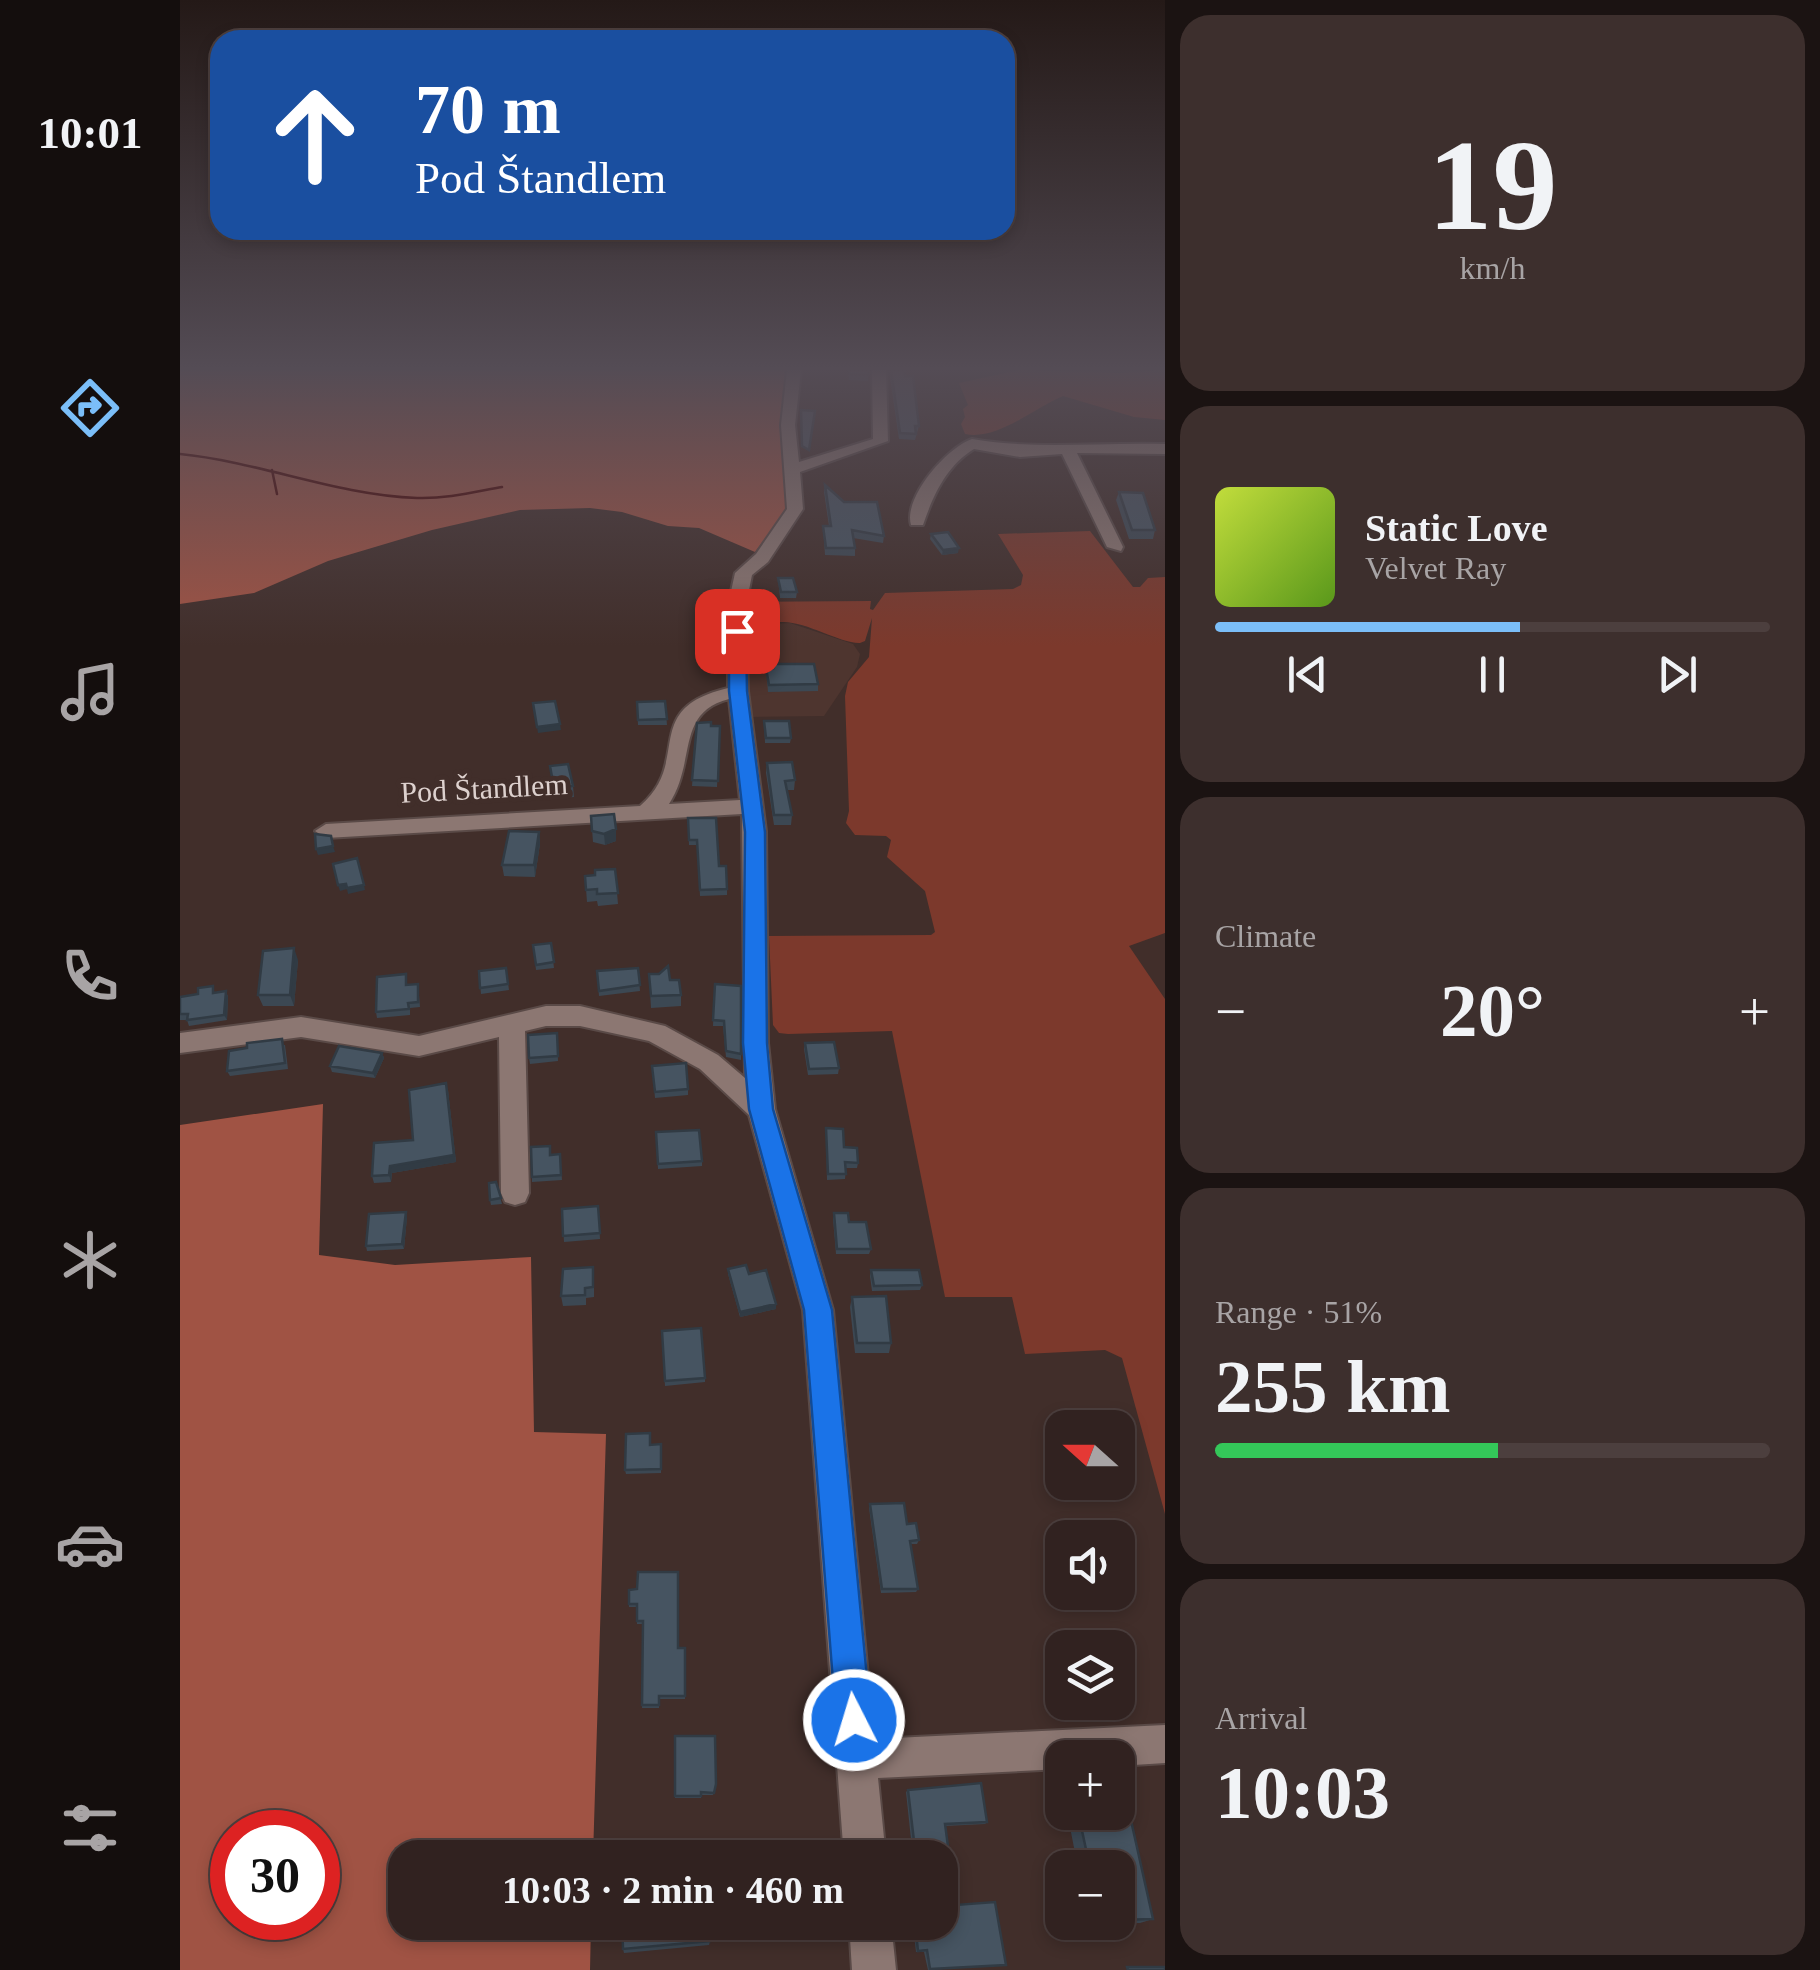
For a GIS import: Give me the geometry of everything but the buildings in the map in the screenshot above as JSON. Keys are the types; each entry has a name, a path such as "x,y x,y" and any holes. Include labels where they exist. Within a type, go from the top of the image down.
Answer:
{"street":[{"path":"791,462 794,509 762,558 744,573 737,605 738,691 752,806 755,1043 761,1109 818,1310 864,1840"},
{"path":"792,469 818,462"},
{"path":"917,522 925,497 952,462"},
{"path":"1074,462 1114,547"},
{"path":"647,811 670,788 685,718 692,708 738,691"},
{"name":"Pod Štandlem","path":"326,831 752,806"},
{"path":"180,1043 301,1027 420,1046 546,1016 580,1016 656,1033 709,1062 761,1109"},
{"path":"512,1024 516,1193"},
{"path":"857,1759 1165,1744"},
{"path":"872,1940 874,1970"}],"shaded area":[{"path":"180,462 792,462 792,504 755,552 699,528 668,526 622,512 590,508 520,510 432,530 328,561 254,593 180,604"},
{"path":"1090,531 1133,587 1140,587 1148,578 1165,577 1165,933 1129,946 1165,999 1165,1514 1122,1358 1105,1350 1025,1354 1012,1297 945,1297 892,1031 788,1034 779,1033 773,1025 769,936 935,932 925,891 887,857 891,840 886,836 855,835 846,823 849,811 845,696 848,682 869,657 872,618 865,641 860,643 789,622 764,629 756,642 745,641 743,602 871,601 873,610 885,593 1013,589 1021,585 1023,575 998,534"},
{"path":"790,623 853,644 860,654 857,667 824,716 748,717 745,641 772,624"},
{"path":"323,1104 319,1255 395,1265 531,1257 534,1432 606,1434 594,1840 388,1840 388,1940 591,1940 590,1970 180,1970 180,1125"}],"waterway":[{"path":"229,462 272,472"},
{"path":"272,472 357,491 417,498 502,487"},
{"path":"272,472 277,494"}],"route":[{"path":"737,631 738,691 755,832 755,1043 761,1109 818,1310 854,1720"}]}
